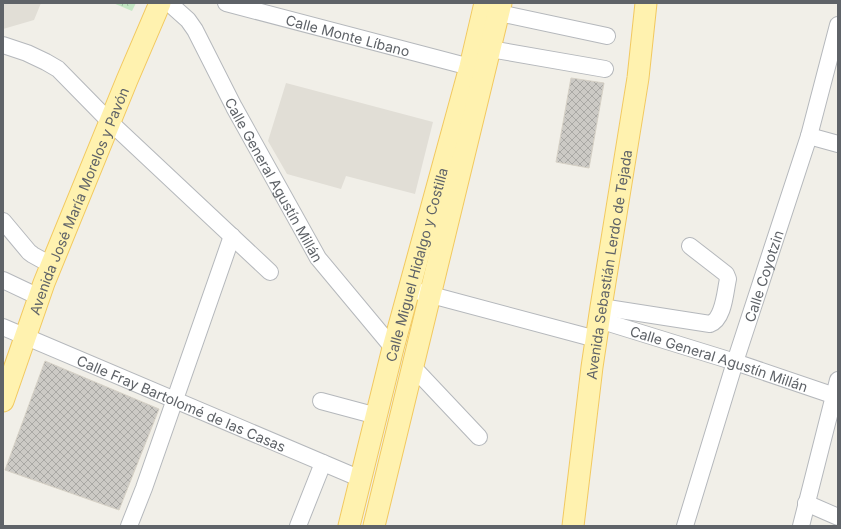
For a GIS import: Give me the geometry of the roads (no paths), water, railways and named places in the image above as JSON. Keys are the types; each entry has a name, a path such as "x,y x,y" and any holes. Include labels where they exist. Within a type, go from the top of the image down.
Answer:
{"main road":[{"name":"Avenida José María Morelos y Pavón","path":"3,401 51,265 160,3"},
{"name":"Avenida Sebastián Lerdo de Tejada","path":"573,526 599,322 638,78 646,3"},
{"name":"Calle Miguel Hidalgo y Costilla","path":"349,526 393,348 470,67 495,6"},
{"name":"Calle Miguel Hidalgo y Costilla","path":"374,526 490,49 495,6"}],"street":[{"name":"Calle General Agustín Millán","path":"169,3 188,20 195,30 234,107 318,258 393,348"},
{"name":"Calle Monte Líbano","path":"226,3 470,67"},
{"path":"495,6 607,36"},
{"name":"Calle Coyotzin","path":"685,526 735,362 809,136 838,25"},
{"path":"3,44 27,53 58,69 110,122 270,272"},
{"path":"490,49 523,56 605,69"},
{"path":"809,136 838,144"},
{"path":"3,222 28,252 51,265"},
{"path":"129,526 144,488 232,236"},
{"path":"599,322 710,324 714,322 722,310 728,279 726,274 690,246"},
{"path":"3,280 39,297"},
{"name":"Calle General Agustín Millán","path":"409,289 430,294 599,322 837,391"},
{"name":"Calle Fray Bartolomé de las Casas","path":"3,327 361,479"},
{"path":"412,366 479,437"},
{"path":"801,526 837,391"},
{"path":"321,401 377,416"},
{"path":"298,526 323,463"},
{"path":"806,503 838,517"}]}
